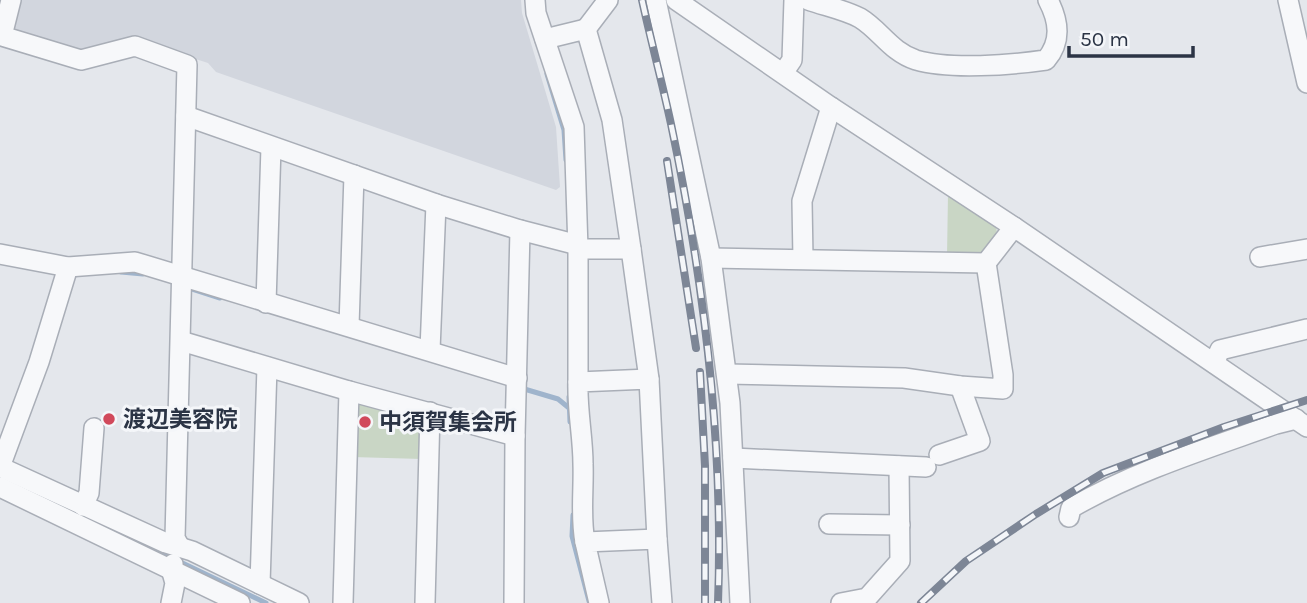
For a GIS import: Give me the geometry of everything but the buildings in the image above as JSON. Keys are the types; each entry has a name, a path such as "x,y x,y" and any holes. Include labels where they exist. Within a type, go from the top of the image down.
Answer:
{"street":[{"path":"11,0 1,36 81,60 135,46 187,65 175,583 171,603"},
{"path":"535,0 536,13 574,127 578,382 573,432 583,461 582,529 599,603"},
{"path":"545,39 586,29 608,0"},
{"path":"656,0 711,258 727,374 740,603"},
{"path":"676,0 1301,423"},
{"path":"783,73 792,60 794,0"},
{"path":"808,0 860,19 891,47 915,59 941,64 1018,64 1046,60 1055,50 1058,35 1055,13 1048,0"},
{"path":"1288,0 1307,83"},
{"path":"586,29 612,120 649,379 662,603"},
{"path":"803,259 802,201 831,107"},
{"path":"186,116 436,204 520,230 574,245 631,248"},
{"path":"266,303 271,147"},
{"path":"349,326 354,175"},
{"path":"430,351 436,204"},
{"path":"727,374 904,378 1003,389 986,264 1014,227"},
{"path":"514,603 520,230"},
{"path":"1260,257 1307,249"},
{"path":"0,254 68,267 135,262 181,283 266,303 430,351 517,386"},
{"path":"711,258 986,264"},
{"path":"68,267 39,362 0,467 166,543 175,559 240,603"},
{"path":"1214,363 1220,350 1307,329"},
{"path":"181,341 349,391 515,436"},
{"path":"260,584 267,367"},
{"path":"578,382 649,379"},
{"path":"733,458 899,466 933,461 980,441 960,386"},
{"path":"343,603 349,391"},
{"path":"425,603 430,412"},
{"path":"1069,517 1071,508 1147,470 1276,424 1301,423"},
{"path":"83,506 89,493 94,428"},
{"path":"841,603 867,598 900,561 899,466"},
{"path":"0,487 175,559 260,584 299,603"},
{"path":"829,524 900,526"},
{"path":"584,542 657,539"}],"shaded area":[{"path":"17,0 521,0 522,13 556,127 560,187 556,190 216,72 208,63 134,39 83,56 16,35 11,27"}],"green space":[{"path":"948,194 995,224 996,238 981,256 947,256"},
{"path":"352,397 424,416 422,459 352,457"}],"waterway":[{"path":"547,74 564,130 566,160"},
{"path":"121,272 143,274"},
{"path":"186,287 220,298"},
{"path":"521,388 558,399 569,408"},
{"path":"569,397 570,422"},
{"path":"573,515 572,536 589,601"},
{"path":"101,524 266,603"}],"railway":[{"path":"642,0 683,183 702,302 718,483 718,603"},
{"path":"667,161 696,348"},
{"path":"700,372 705,466 705,603"},
{"path":"921,603 966,561 1103,473 1224,427 1307,400"}],"place":[{"name":"渡辺美容院","path":"109,419"},
{"name":"中須賀集会所","path":"365,422"}]}
